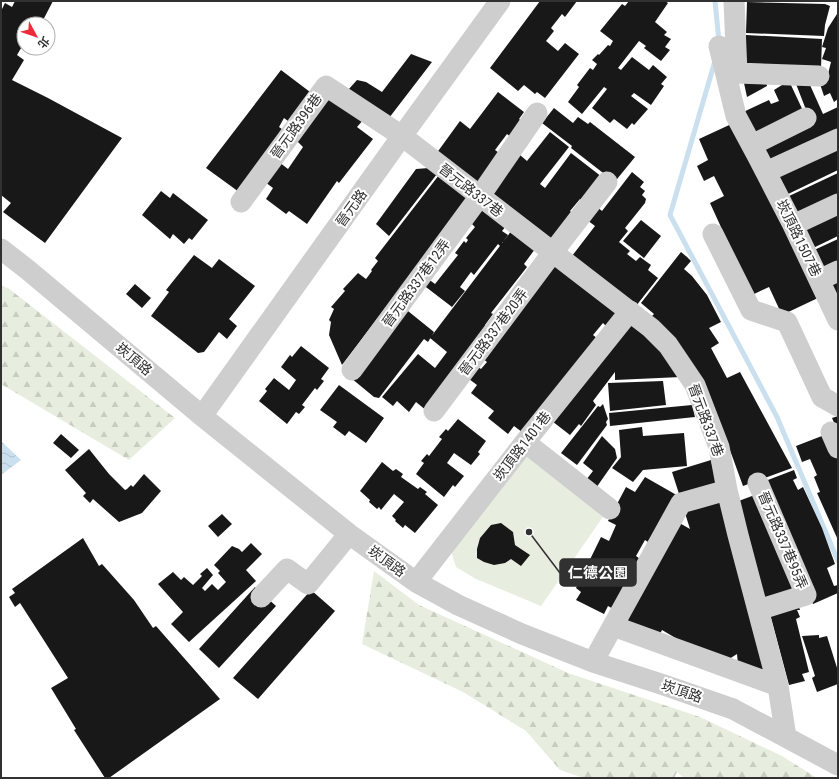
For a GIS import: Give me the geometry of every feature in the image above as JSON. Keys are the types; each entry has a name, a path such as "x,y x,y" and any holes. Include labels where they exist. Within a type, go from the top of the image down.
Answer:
{"street":[{"name":"晉元路","path":"202,416 500,1"},
{"path":"734,1 737,73 818,76"},
{"name":"崁頂路1507巷","path":"720,46 736,116 793,225 838,320"},
{"name":"晉元路396巷","path":"241,202 326,86 402,136"},
{"name":"晉元路337巷12弄","path":"352,370 480,196 537,113"},
{"path":"759,158 806,118"},
{"name":"晉元路337巷","path":"402,136 652,328 668,345 694,384 719,447 727,490 738,535 778,686 786,737"},
{"path":"759,158 838,139"},
{"name":"晉元路337巷20弄","path":"434,411 607,182"},
{"path":"793,225 838,204"},
{"path":"713,234 752,310 787,322 822,397 838,406"},
{"name":"崁頂路","path":"1,249 202,416 349,534 416,582 458,605 522,634 593,662 733,709 838,765"},
{"path":"819,280 838,271"},
{"name":"崁頂路1401巷","path":"416,582 525,442 630,311"},
{"path":"525,442 610,509"},
{"name":"晉元路337巷95弄","path":"758,483 806,595 758,610"},
{"path":"593,662 681,503 727,490"},
{"path":"261,597 287,570 308,584 349,534"},
{"path":"613,626 778,686"}],"green space":[{"path":"1,286 8,288 175,418 129,460 1,384"},
{"path":"526,453 605,514 541,606 476,579 456,567 451,551"},
{"path":"374,571 419,605 568,673 700,717 782,756 817,778 684,778 677,772 674,778 584,778 560,770 526,731 463,692 362,644"}],"water":[{"path":"1,441 21,460 1,475"}],"building":[{"path":"15,1 53,1 45,16 16,16 16,56 24,60 12,80 122,138 45,243 3,212 11,203 1,195 1,11 5,3 12,7"},
{"path":"540,1 577,1 565,17 562,14 551,28 554,31 546,41 558,51 565,43 579,54 545,98 537,92 535,94 524,85 518,91 490,68"},
{"path":"629,1 665,1 668,3 655,22 667,32 664,35 671,39 665,47 670,50 661,61 644,48 646,46 639,41 618,68 621,70 632,57 649,70 653,65 667,77 661,84 664,86 651,105 634,93 631,96 648,109 634,125 632,123 627,129 614,119 610,123 592,108 607,89 604,87 582,114 568,102 579,87 577,85 590,68 593,70 597,64 592,60 608,45 610,46 613,41 600,31 622,4 625,6"},
{"path":"747,2 825,4 830,6 824,36 746,33"},
{"path":"837,14 838,99 834,102 830,93 824,96 820,84 828,74 831,62 822,59 826,48 822,47 828,28"},
{"path":"746,35 822,39 821,68 743,66"},
{"path":"411,54 432,62 389,118 348,90 357,80 366,82 382,92"},
{"path":"281,70 314,95 292,124 284,118 279,127 286,132 239,192 206,168"},
{"path":"766,80 767,86 747,97 744,83 750,82 750,84"},
{"path":"790,83 805,115 752,140 739,114 769,100 771,104 779,101 774,90 782,85"},
{"path":"796,84 810,85 823,114 838,107 838,134 771,165 762,143 810,120"},
{"path":"498,92 524,112 519,119 526,124 514,140 507,134 495,150 502,155 478,186 436,154 460,121 470,129"},
{"path":"330,95 364,119 357,127 373,139 339,183 337,181 307,224 289,211 286,214 266,199 273,188 265,182 279,162 288,169 303,147 296,140"},
{"path":"554,108 573,123 578,117 588,124 590,122 635,157 613,184 607,176 542,123"},
{"path":"740,120 820,297 782,315 769,287 752,295 710,203 724,196 714,176 704,181 697,166 708,160 699,139"},
{"path":"550,132 569,147 540,184 545,188 571,153 602,177 583,202 580,199 570,211 574,215 552,242 490,197 520,155 527,161"},
{"path":"838,143 838,170 786,195 776,172"},
{"path":"429,168 437,174 389,236 376,224 416,169"},
{"path":"632,172 644,182 640,187 645,191 642,195 646,199 645,203 625,228 628,231 619,242 630,251 627,254 636,261 640,257 651,265 648,270 658,278 636,306 572,256 595,226 587,220 597,207 602,211"},
{"path":"838,173 838,199 797,219 787,197"},
{"path":"439,175 469,198 342,365 329,335 331,322 329,320 334,309 331,307 345,291 343,289 358,273 366,279 378,261 375,258"},
{"path":"161,191 170,198 173,193 208,220 192,240 189,238 184,244 173,234 170,239 142,215"},
{"path":"480,206 506,226 502,231 508,235 500,246 498,244 474,275 471,272 460,287 465,291 452,307 422,284 427,278 435,284 458,255 455,253 464,241 466,243 468,240 466,238 475,227 469,221"},
{"path":"838,210 838,236 811,249 801,227"},
{"path":"641,220 661,236 644,258 623,241"},
{"path":"512,230 535,249 524,264 527,267 491,313 493,314 485,325 489,329 427,411 416,402 409,412 397,401 393,406 382,397 418,354 435,368 447,352 430,338"},
{"path":"838,239 838,265 822,273 812,251"},
{"path":"681,252 691,261 684,269 692,276 707,295 721,322 709,328 719,343 711,348 727,378 740,372 792,468 743,486 731,453 711,409 650,318 654,314 641,303"},
{"path":"194,255 212,268 219,259 255,286 229,319 237,326 227,339 219,332 204,352 198,353 151,316 169,292 166,290"},
{"path":"558,261 618,310 606,326 603,323 593,335 598,339 526,435 514,426 508,434 488,418 494,411 471,393 477,385 469,379 478,367 481,369 487,362 482,358"},
{"path":"838,275 838,302 826,280"},
{"path":"135,284 151,298 142,308 126,294"},
{"path":"403,307 434,332 428,342 424,339 379,398 374,397 351,378"},
{"path":"629,316 659,341 681,377 615,380 615,372 593,401 596,405 581,426 579,424 570,435 548,418"},
{"path":"301,346 329,368 321,379 324,381 317,390 315,388 302,405 305,407 299,414 296,412 287,424 259,401 267,391 265,389 274,378 289,390 296,380 281,367 290,355 292,357"},
{"path":"663,381 666,405 610,411 608,383"},
{"path":"339,385 384,418 366,443 349,431 345,436 333,427 337,422 320,410"},
{"path":"603,404 608,419 606,422 607,425 577,465 561,453 598,406 600,407"},
{"path":"692,405 695,417 610,426 609,413"},
{"path":"838,416 838,427 836,427 832,418"},
{"path":"458,419 486,441 478,452 480,454 471,465 454,453 447,463 464,476 455,487 453,485 444,497 416,474 424,463 421,461 427,454 429,456 442,439 439,437 446,429 448,431"},
{"path":"642,427 643,436 684,433 687,466 643,470 633,482 612,468 621,457 619,430"},
{"path":"61,434 79,450 71,458 53,443"},
{"path":"827,434 838,460 838,540 817,493 820,492 814,477 817,475 810,459 802,462 796,446"},
{"path":"602,436 615,449 617,458 596,488 586,480 593,471 583,463"},
{"path":"89,449 109,474 125,490 131,485 133,487 144,474 161,491 142,513 119,522 93,499 90,503 83,496 86,493 65,470"},
{"path":"711,460 717,486 680,497 672,472"},
{"path":"382,462 393,471 396,469 403,474 401,477 418,489 420,487 427,492 425,494 438,505 415,533 405,525 403,528 392,516 404,502 394,494 381,510 379,507 377,509 369,502 370,500 360,491"},
{"path":"794,470 797,478 793,480 798,490 803,487 822,528 835,564 827,568 834,586 838,585 838,593 813,604 760,483"},
{"path":"645,477 680,497 651,544 645,540 636,556 643,561 615,610 608,606 604,614 576,600 581,592 576,588 601,537 609,541 616,525 608,521 626,487 635,492"},
{"path":"760,493 803,588 764,600 736,502"},
{"path":"719,499 769,672 738,665 737,654 726,661 696,650 662,630 658,638 623,620 676,521 690,529 684,510"},
{"path":"222,514 232,524 218,537 208,526"},
{"path":"501,523 513,532 515,545 530,555 521,566 511,559 505,563 494,565 477,558 477,549 480,538 491,525"},
{"path":"83,538 99,566 102,564 134,600 153,628 156,626 220,699 109,778 105,778 74,730 76,729 51,688 68,678 20,603 15,607 9,597 15,593 12,589"},
{"path":"251,543 262,554 246,570 256,581 189,642 171,624 183,612 158,584 173,572 181,580 184,577 193,585 202,576 200,574 207,568 213,575 202,588 205,591 212,584 218,590 226,582 218,573 220,571 214,565 232,546 242,552"},
{"path":"255,587 276,606 219,668 199,649"},
{"path":"311,590 335,611 258,699 233,678"},
{"path":"797,602 800,610 797,610 800,617 796,619 809,672 802,674 805,681 789,685 769,610"},
{"path":"819,635 819,638 827,636 838,671 838,684 817,692 812,678 815,676 802,636"}],"waterway":[{"path":"715,1 719,42"},
{"path":"715,61 670,215 777,417 838,561"}],"place":[{"name":"仁德公園","path":"529,532"}]}
